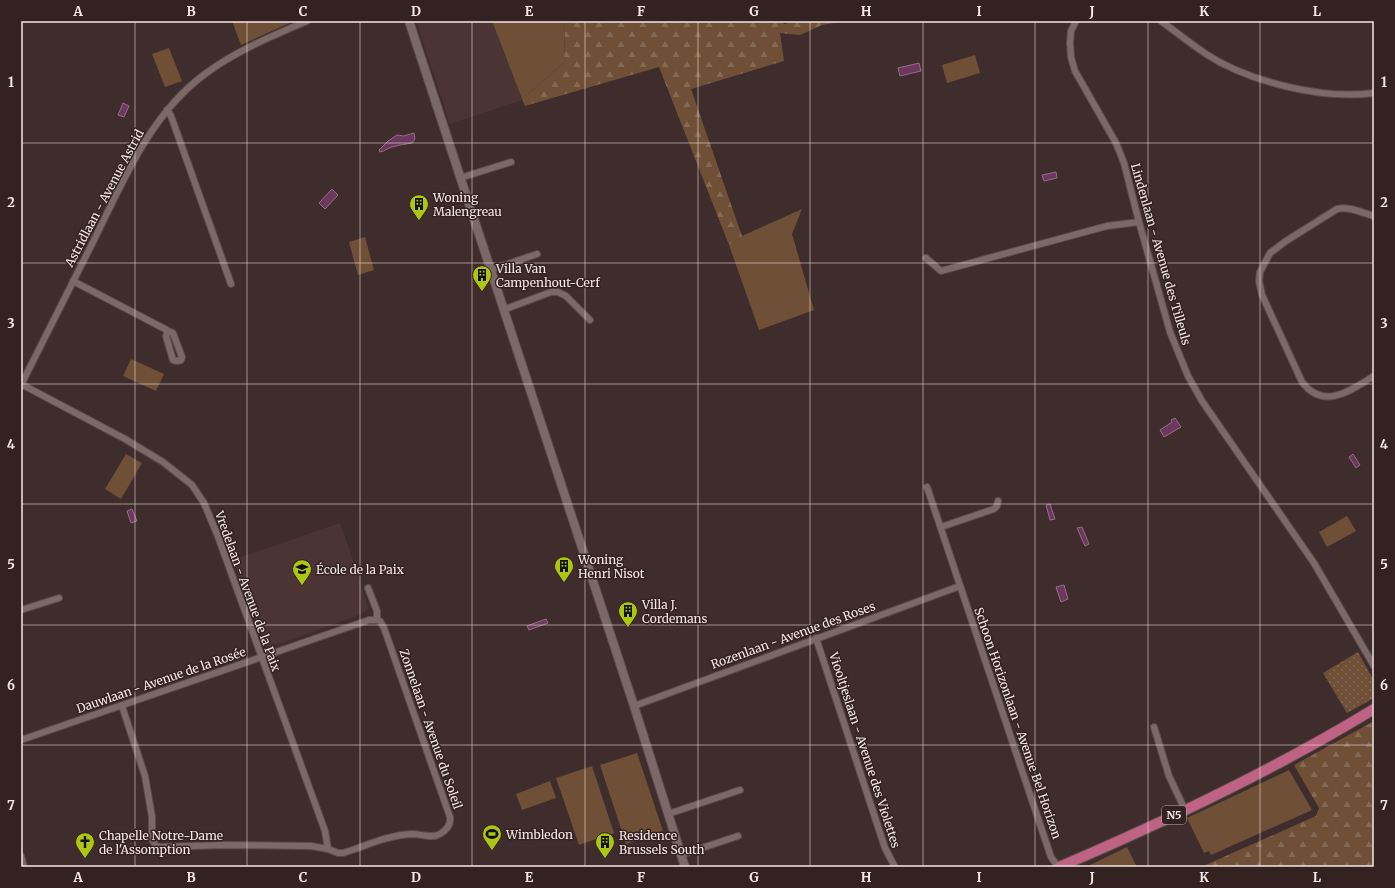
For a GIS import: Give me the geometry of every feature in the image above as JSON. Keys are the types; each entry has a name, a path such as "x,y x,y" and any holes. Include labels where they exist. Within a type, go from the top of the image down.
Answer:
{"main road":[{"name":"N5","path":"1058,867 1121,840 1288,760 1374,709"}],"street":[{"name":"Astridlaan - Avenue Astrid","path":"21,384 130,166 152,129 168,110 204,75 233,56 307,21"},
{"path":"409,21 634,706 685,867"},
{"name":"Lindenlaan - Avenue des Tilleuls","path":"1076,21 1071,31 1070,58 1075,72 1116,143 1124,163 1170,332 1188,376 1202,401 1314,563 1374,666"},
{"path":"1161,21 1207,54 1244,73 1312,92 1342,95 1374,93"},
{"path":"168,110 231,284"},
{"path":"460,178 511,162"},
{"path":"1374,216 1350,209 1337,209 1286,241 1270,253 1260,272 1259,281 1262,295 1306,388 1322,395 1332,397 1348,392 1374,376"},
{"path":"926,258 941,271 1107,226 1139,222"},
{"path":"490,270 537,254"},
{"path":"73,282 160,325 168,331"},
{"path":"503,310 551,292 558,292 566,296 590,320"},
{"name":"Vredelaan - Avenue de la Paix","path":"21,384 125,439 157,458 192,486 204,503 217,534 325,831 328,849"},
{"name":"Schoon Horizonlaan - Avenue Bel Horizon","path":"927,487 1051,857 1058,867"},
{"path":"941,527 994,509 997,506 998,501"},
{"name":"Rozenlaan - Avenue des Roses","path":"634,706 960,586"},
{"name":"Zonnelaan - Avenue du Soleil","path":"328,849 338,853 344,853 386,838 414,834 433,837 448,828 451,822 384,628 380,621 377,620 378,612 368,588"},
{"path":"21,610 59,598"},
{"name":"Dauwlaan - Avenue de la Rosée","path":"21,740 369,620 377,620"},
{"name":"Viooltjeslaan - Avenue des Violettes","path":"816,638 885,848 895,867"},
{"path":"122,706 145,776 152,816 152,839 156,846 311,846 328,849"},
{"path":"1154,727 1169,776 1185,810"},
{"path":"668,814 740,790"},
{"path":"681,854 738,836"},
{"path":"21,856 24,867"}],"shaded area":[{"path":"416,21 492,21 522,100 450,124"},
{"path":"919,63 921,71 900,76 898,68"},
{"path":"123,103 129,106 124,117 118,115"},
{"path":"414,133 415,139 412,143 392,147 380,152 379,150 388,141 397,135 404,136"},
{"path":"1056,172 1057,178 1044,181 1042,175"},
{"path":"332,189 338,195 325,209 319,203"},
{"path":"1175,418 1181,427 1164,437 1160,430 1172,422 1171,420"},
{"path":"1353,454 1360,465 1356,468 1349,457"},
{"path":"1050,504 1055,519 1050,520 1046,505"},
{"path":"132,509 137,521 131,523 127,511"},
{"name":"École de la Paix","path":"340,523 360,580 368,609 362,614 268,647 262,640 233,560"},
{"path":"1082,527 1089,544 1085,546 1077,528"},
{"path":"1064,585 1068,599 1061,602 1056,587"},
{"path":"546,619 548,623 529,630 527,626"}],"green space":[{"path":"232,21 294,21 241,45"},
{"path":"492,21 565,21 564,63 522,99"},
{"path":"565,21 779,21 785,24 794,21 845,21 822,25 800,35 780,33 784,61 691,89 742,236 729,245 659,67 525,106 522,99 564,63"},
{"path":"169,48 182,81 165,87 152,54"},
{"path":"975,55 980,73 947,83 942,65"},
{"path":"802,209 792,234 814,310 759,330 729,245 742,236"},
{"path":"365,237 374,270 358,275 349,242"},
{"path":"131,359 164,374 156,391 123,376"},
{"path":"126,454 142,463 121,499 105,489"},
{"path":"1347,516 1356,531 1327,547 1319,532"},
{"path":"1358,652 1374,681 1374,698 1347,713 1323,673"},
{"path":"1374,721 1374,867 1201,867 1316,816 1319,808 1294,765"},
{"path":"637,753 663,831 626,844 600,765"},
{"path":"592,766 614,833 579,845 556,778"},
{"path":"1289,770 1312,810 1211,855 1209,851 1204,853 1187,818"},
{"path":"550,781 556,798 522,810 516,794"},
{"path":"1127,847 1137,867 1090,867 1090,865"}],"place":[{"name":"Woning Malengreau","path":"419,221"},
{"name":"Villa Van Campenhout-Cerf","path":"482,292"},
{"name":"Woning Henri Nisot","path":"564,583"},
{"name":"École de la Paix","path":"302,586"},
{"name":"Villa J. Cordemans","path":"628,628"},
{"name":"Wimbledon","path":"492,851"},
{"name":"Chapelle Notre-Dame de l'Assomption","path":"85,859"},
{"name":"Residence Brussels South","path":"605,859"}]}
